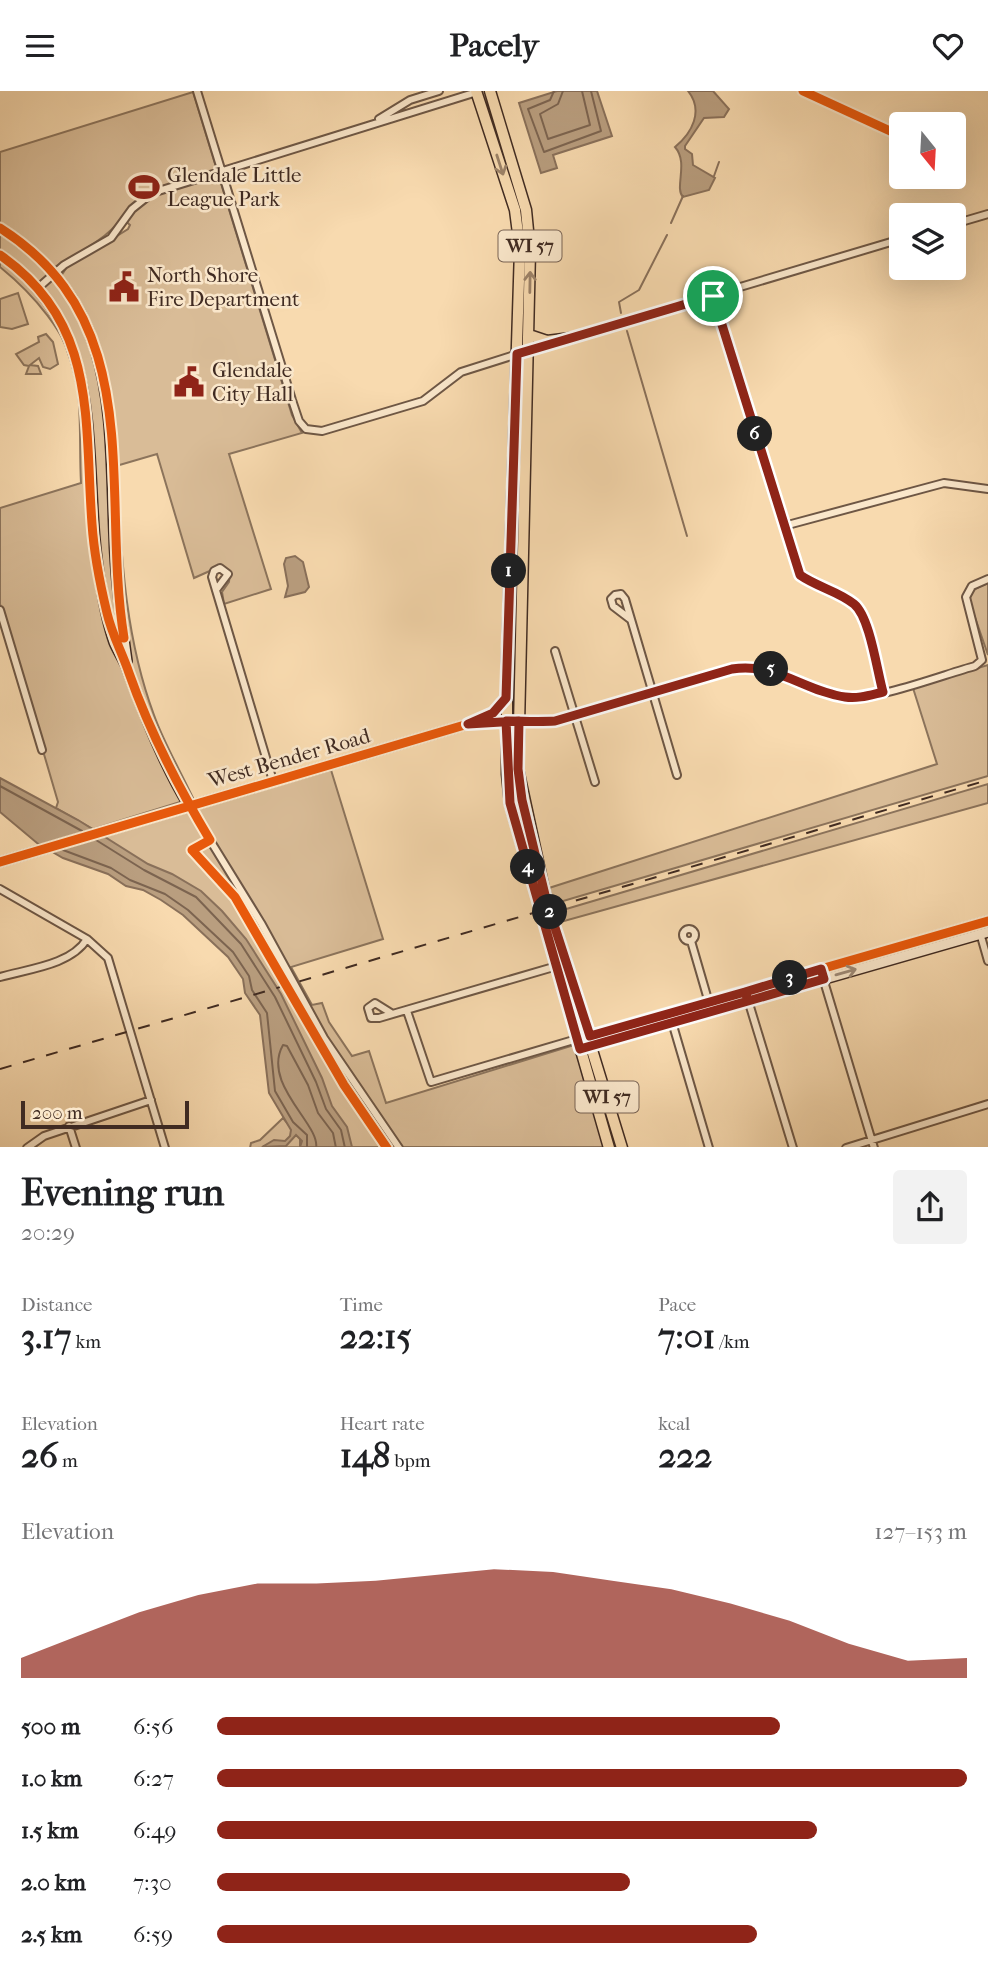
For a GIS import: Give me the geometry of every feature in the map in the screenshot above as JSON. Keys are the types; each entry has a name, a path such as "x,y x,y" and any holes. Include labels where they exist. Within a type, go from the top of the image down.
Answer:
{"main road":[{"name":"WI 57","path":"477,91 514,210 520,249 506,698 510,803 609,1147"},
{"name":"WI 57","path":"490,91 526,209 530,251 518,769 522,800 547,903 622,1147"},
{"path":"529,335 547,341 571,338"},
{"path":"514,409 527,410"},
{"path":"513,421 527,422"}],"street":[{"path":"197,91 292,400 299,421 306,429 322,431 423,401 461,372 889,243"},
{"path":"37,288 54,273 111,238 141,199 353,133 410,100 439,91"},
{"path":"375,122 477,91"},
{"path":"966,220 988,214"},
{"path":"0,229 32,251 54,273 87,323 97,348 106,385 116,583 128,670"},
{"path":"0,255 37,288 68,334 83,382 97,561 114,643 128,670 153,737 189,806 261,923 324,1038 399,1147"},
{"path":"713,296 800,575 814,585 855,604 863,617 883,692"},
{"path":"784,526 944,483 988,489"},
{"name":"West Bender Road","path":"0,862 468,724 555,721 652,692 751,667 772,670 837,695 858,697 883,692 980,664 982,660 965,597 972,586 988,579"},
{"path":"216,590 273,781"},
{"path":"0,610 42,750"},
{"path":"630,619 677,775"},
{"path":"555,651 595,782"},
{"path":"468,724 493,713 506,698"},
{"path":"0,889 87,939 108,958 166,1147"},
{"path":"407,1010 429,1080 434,1082 591,1041 982,930 988,921"},
{"path":"982,930 988,961"},
{"path":"0,977 69,957 81,949 87,939"},
{"path":"691,941 710,1006"},
{"path":"391,1013 567,963"},
{"path":"822,974 873,1144"},
{"path":"746,996 793,1147"},
{"path":"671,1018 709,1147"},
{"path":"27,1147 44,1136 69,1126 151,1100"},
{"path":"846,1147 873,1144 988,1104"},
{"path":"69,1126 76,1147"}],"shaded area":[{"path":"193,92 292,415 302,433 229,454 271,589 224,604 222,592 229,582 230,572 221,566 194,578 157,454 116,466 126,592 136,654 158,725 193,798 93,829 56,808 58,802 0,604 0,508 81,483 79,402 76,375 66,344 36,302 0,267 0,152","holes":["122,218 130,225 128,229 67,267 61,276 55,267 100,239"]},
{"path":"18,293 28,324 12,329 0,327 0,299"},
{"path":"46,334 53,342 58,364 50,369 43,367 39,358 30,365 38,366 41,374 26,374 29,366 24,365 16,354 39,342 38,337"},
{"path":"988,583 988,655 969,600 973,590"},
{"path":"988,665 988,776 553,904 549,888 937,764 913,688"},
{"path":"331,770 383,939 291,967 312,1005 322,1003 329,1022 352,1056 369,1051 386,1103 574,1045 604,1147 332,1147 253,973 104,836"},
{"path":"988,784 988,803 557,923 556,912"},
{"path":"283,1118 300,1138 300,1147 250,1147 251,1143 260,1140"}],"water":[{"path":"557,91 597,91 612,136 553,155 557,168 541,173 519,103"},
{"path":"688,91 713,91 729,109 724,117 704,118 685,146 692,154 693,165 715,178 709,190 683,197 680,188 681,160 675,147 694,121 695,106"},
{"path":"295,556 303,562 309,587 305,592 285,597 288,586 284,564 286,558"},
{"path":"0,778 78,820 148,864 201,891 222,911 246,939 281,994 322,1078 332,1106 347,1127 352,1147 300,1147 302,1141 296,1135 286,1146 262,1147 274,1140 285,1141 291,1130 269,1093 260,1015 245,993 243,979 228,957 183,915 161,900 143,890 126,886 108,874 63,858 37,843 0,812"}],"waterway":[{"path":"714,176 719,162"},
{"path":"671,223 683,196"},
{"path":"621,313 619,302 639,290 667,235"},
{"path":"627,331 687,536"}],"railway":[{"path":"0,1069 988,780"}],"cycle path":[{"path":"803,91 889,130"},
{"path":"0,228 47,267 79,311 99,360 109,413 114,468 118,581 124,638"},
{"path":"0,255 32,282 55,311 70,342 80,376 85,411 93,535 107,613 155,738 210,840 192,850 235,897 344,1085 386,1147"},
{"path":"0,862 468,724"},
{"path":"577,1039 988,921"}],"place":[{"name":"Glendale Little League Park","path":"144,187"},
{"name":"North Shore Fire Department","path":"124,287"},
{"name":"Glendale City Hall","path":"189,382"}],"route":[{"path":"713,296 517,354 506,698 493,713 468,724 483,722 519,721 518,769 522,800 547,903 590,1036 745,992 748,1001 824,979 821,969 745,992 748,1001 580,1049 510,803 507,774 506,721 519,721 545,722 555,721 732,669 751,667 772,670 837,695 858,697 883,692 863,617 855,604 814,585 800,575 713,296"}]}
